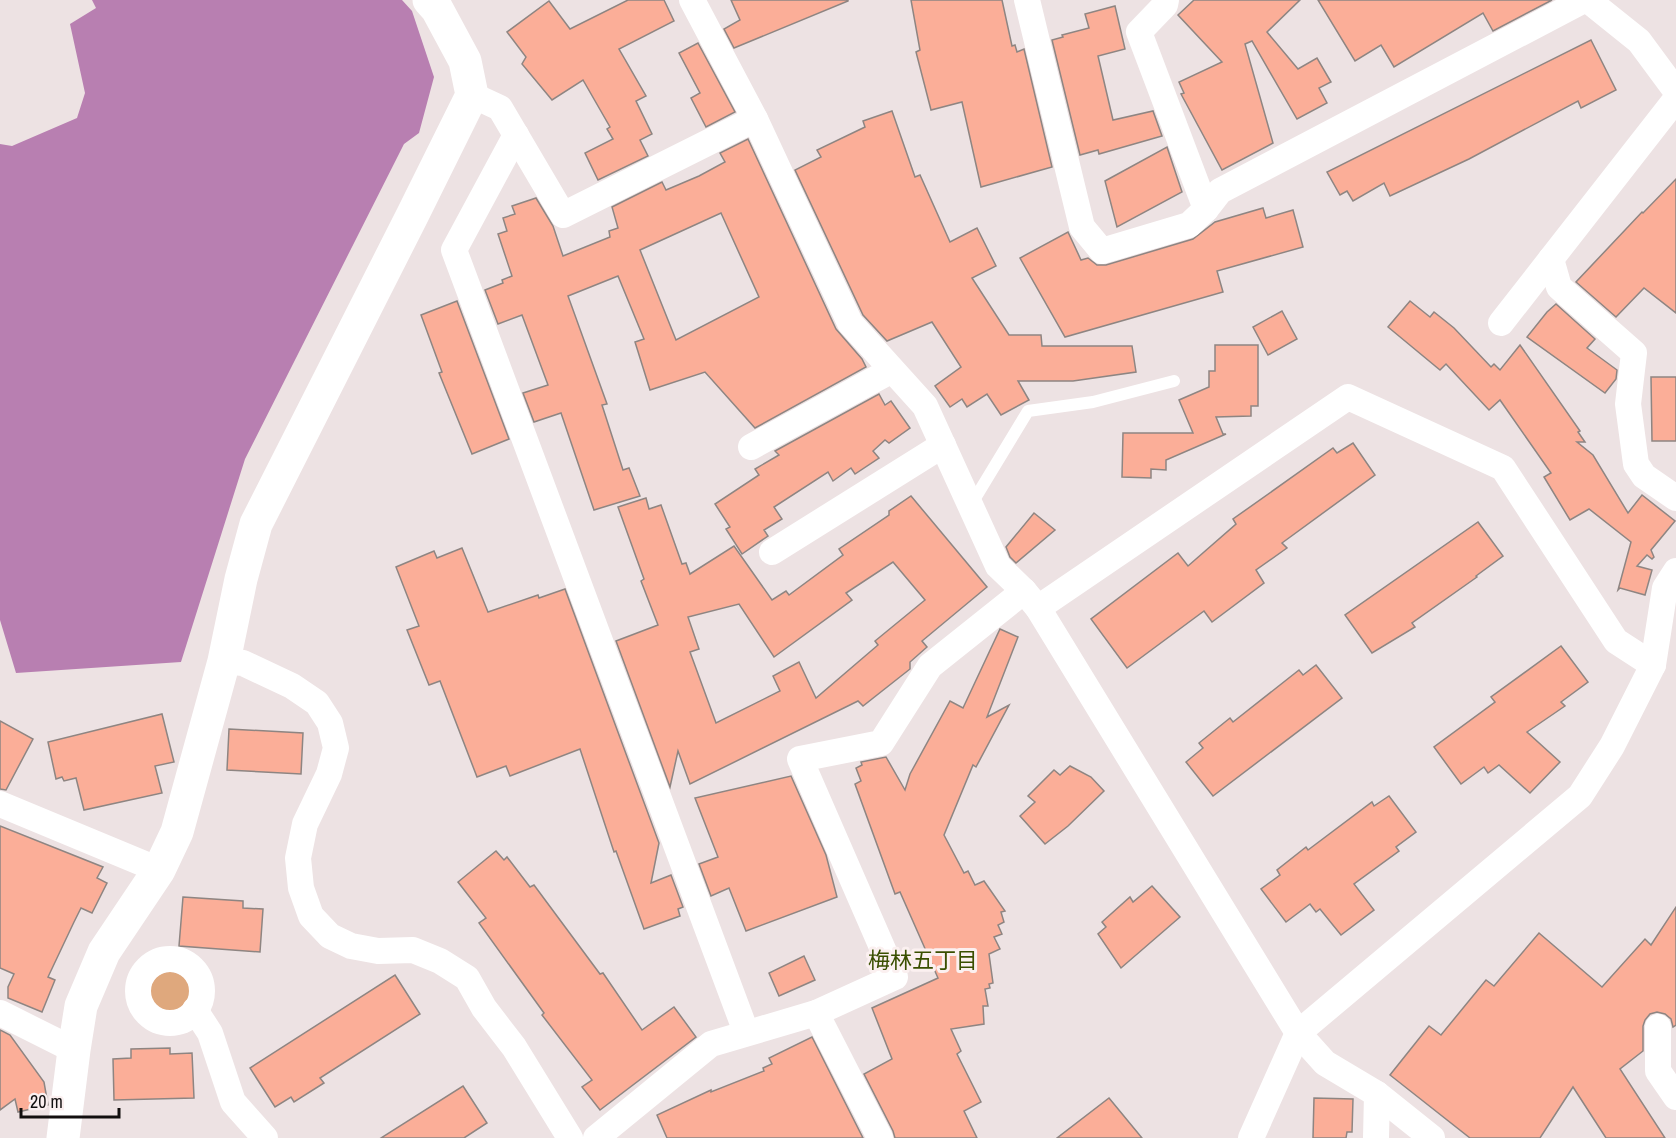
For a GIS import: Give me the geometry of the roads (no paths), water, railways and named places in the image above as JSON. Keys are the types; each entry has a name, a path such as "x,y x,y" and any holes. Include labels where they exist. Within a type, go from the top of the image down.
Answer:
{"street":[{"path":"63,1138 81,1006 104,952 159,870 177,832 225,661 241,579 256,524 472,95 465,61 437,9 429,0"},
{"path":"692,0 755,119 850,323 925,406 998,566 1031,599 1298,1033 1325,1063 1377,1094 1432,1138"},
{"path":"1027,0 1082,227 1102,251 1188,225 1206,209 1220,190 1586,0 1639,41 1676,91"},
{"path":"1166,0 1165,5 1139,32 1206,209"},
{"path":"472,95 500,108 563,215 755,119"},
{"path":"1501,323 1676,99"},
{"path":"516,135 453,250 746,1032"},
{"path":"1551,260 1559,287 1634,353 1628,404 1636,464 1644,476 1676,498"},
{"path":"751,447 892,370"},
{"path":"596,1138 711,1044 816,1013 895,976 800,759 881,742 930,666 1348,397 1503,468 1616,641 1653,665"},
{"path":"772,552 943,445"},
{"path":"1251,1138 1298,1033 1580,796 1612,746 1653,665 1665,588 1676,570"},
{"path":"225,661 243,663 292,686 317,703 330,723 336,748 329,774 305,824 298,858 301,888 311,916 330,936 351,946 378,951 413,950 440,961 467,978 484,1008 514,1047 570,1138"},
{"path":"0,804 159,870"},
{"path":"195,1011 210,1033 233,1102 265,1138"},
{"path":"0,1013 74,1050"},
{"path":"816,1013 880,1138"},
{"path":"1658,1027 1659,1071 1676,1097"},
{"path":"1376,1138 1377,1094"}],"lane":[{"path":"971,505 1028,411 1093,402 1174,381"}],"district":[{"name":"梅林五丁目","path":"923,960"}]}
